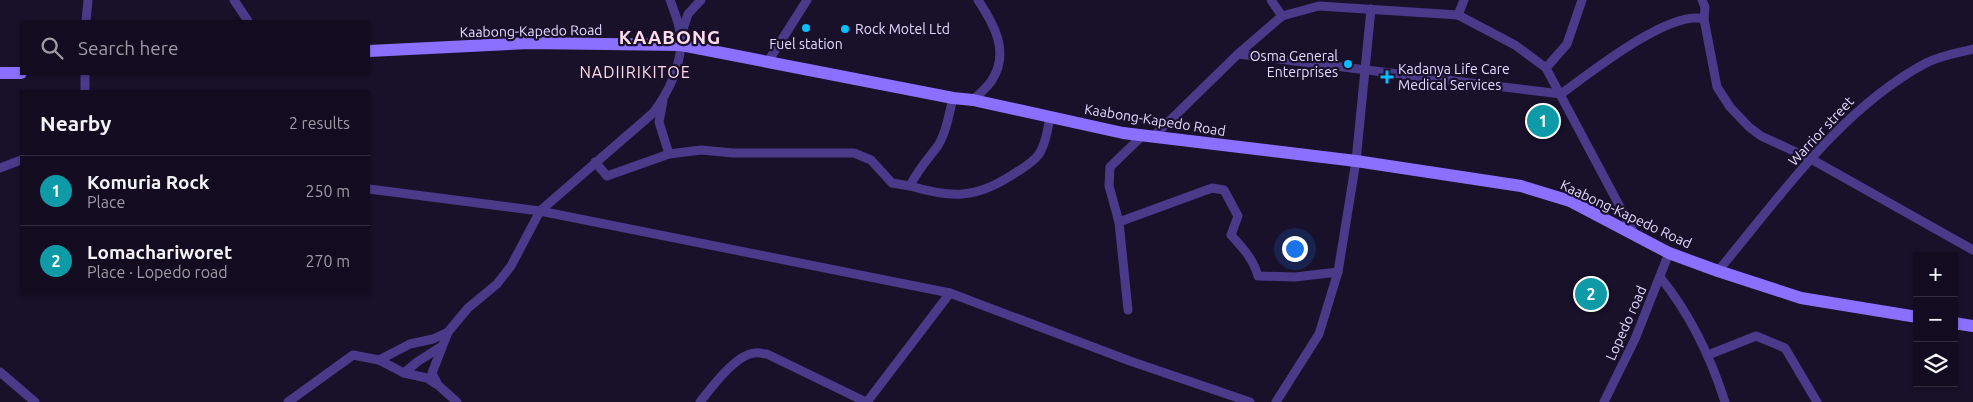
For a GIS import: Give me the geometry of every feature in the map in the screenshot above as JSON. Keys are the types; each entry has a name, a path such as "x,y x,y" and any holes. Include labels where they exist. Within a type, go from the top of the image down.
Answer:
{"main road":[{"name":"Kaabong-Kapedo Road","path":"370,51 529,43 680,42 767,63 953,98 973,100 1148,136 1356,161 1521,186 1570,201 1669,253 1718,271 1801,298 1913,316"},
{"path":"0,73 20,73"},
{"path":"1958,324 1973,326"}],"street":[{"path":"86,20 88,0"},
{"path":"234,0 247,20"},
{"path":"670,0 680,42"},
{"path":"438,385 432,372 448,332 468,308 497,284 511,266 540,212 653,113 663,99 675,73 680,42 688,14 701,0"},
{"path":"767,63 807,0"},
{"path":"973,100 992,81 1000,57 997,33 978,0"},
{"path":"1271,0 1282,16"},
{"path":"1458,15 1464,0"},
{"path":"1546,68 1568,44 1582,0"},
{"path":"1702,0 1705,7 1704,19 1718,87 1730,107 1749,127 1761,136 1812,159 1973,250"},
{"path":"1128,310 1119,222 1109,186 1110,167 1148,136 1282,16 1319,6 1458,15 1515,45 1546,68 1635,235"},
{"path":"1276,402 1319,334 1338,272 1356,161 1371,9"},
{"path":"1238,54 1366,68 1560,94 1626,48 1666,25 1695,16 1704,19"},
{"name":"Warrior street","path":"1718,271 1812,159 1863,106 1926,63 1973,49"},
{"path":"85,75 85,90"},
{"path":"910,186 915,174 938,146 947,123 953,98"},
{"path":"663,99 659,122 669,154"},
{"path":"595,162 607,176 669,154 701,150 732,153 854,153 871,160 892,183 932,192 961,195 993,187 1026,166 1040,153 1047,135 1050,117"},
{"path":"0,168 20,160"},
{"path":"1119,222 1212,188 1224,190 1238,216 1230,235 1243,247 1254,262 1258,276 1295,277 1338,272"},
{"path":"370,189 540,212 950,293 1130,361 1250,402"},
{"name":"Lopedo road","path":"1604,402 1635,339 1669,253"},
{"path":"1660,277 1671,291 1708,355 1725,402"},
{"path":"700,402 732,366 754,352 767,354 866,402 950,293"},
{"path":"379,360 410,344 433,339 448,332"},
{"path":"1708,355 1756,336 1785,348 1817,402"},
{"path":"404,373 442,346"},
{"path":"288,402 353,355 379,360 404,373 427,378 457,402"},
{"path":"0,372 33,401"}],"place":[{"name":"Fuel station","path":"806,28"},
{"name":"Rock Motel Ltd","path":"845,29"},
{"name":"Osma General Enterprises","path":"1348,64"},
{"name":"Kadanya Life Care Medical Services","path":"1387,77"},
{"name":"Komuria Rock","path":"1543,121"},
{"name":"Lomachariworet","path":"1591,294"}],"district":[{"name":"KAABONG","path":"670,37"},
{"name":"NADIIRIKITOE","path":"635,72"}]}
